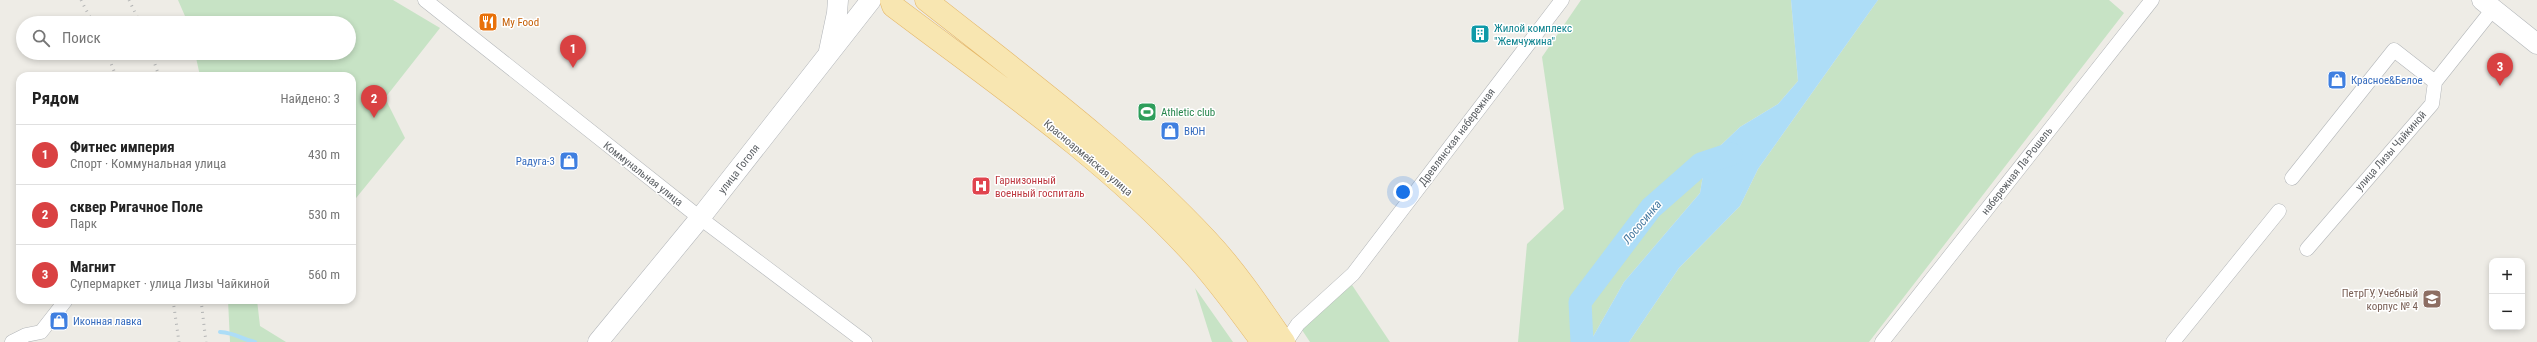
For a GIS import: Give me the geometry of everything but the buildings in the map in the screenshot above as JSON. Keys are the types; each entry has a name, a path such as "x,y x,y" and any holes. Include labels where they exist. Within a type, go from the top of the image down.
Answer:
{"main road":[{"path":"829,55 838,0"},
{"name":"улица Гоголя","path":"601,339 700,218 871,0"},
{"name":"Красноармейская улица","path":"891,0 893,6 1040,117 1117,181 1193,254 1229,297 1262,342"},
{"name":"Красноармейская улица","path":"926,0 1090,131 1208,240 1246,287 1285,342"},
{"path":"2487,5 2537,44"}],"street":[{"name":"Коммунальная улица","path":"425,0 700,218 865,342"},
{"name":"Древлянская набережная","path":"1285,342 1298,324 1353,274 1562,0"},
{"name":"набережная Ла-Рошель","path":"1882,342 2152,0"},
{"path":"2292,178 2394,50 2435,82 2487,5"},
{"name":"улица Лизы Чайкиной","path":"2306,249 2432,104 2435,82"},
{"path":"2173,342 2279,211"},
{"path":"12,342 26,335 41,332 63,304"}],"green space":[{"path":"178,0 393,0 440,28 385,98 405,138 356,198 356,72 199,72 197,60 356,60 356,16 185,16"},
{"path":"1581,0 1791,0 1798,81 1778,104 1740,127 1701,164 1704,169 1700,193 1624,282 1590,342 1518,342 1527,244 1564,209 1542,57"},
{"path":"1878,0 2109,0 2124,13 1869,342 1629,342 1679,268 1740,206 1758,169"},
{"path":"1352,285 1390,342 1310,342 1298,324"},
{"path":"1195,288 1233,342 1212,342"},
{"path":"228,304 257,304 260,326 286,342 230,342"}],"water":[{"path":"1791,0 1878,0 1758,169 1740,206 1679,268 1629,342 1590,342 1624,282 1700,193 1704,169 1701,164 1740,127 1778,104 1798,81"}],"waterway":[{"name":"Лососинка","path":"1582,342 1580,302 1651,208 1701,164 1731,154"},
{"path":"220,332 255,342"}],"railway":[{"path":"81,0 89,16"},
{"path":"129,0 137,16"},
{"path":"110,60 114,72"},
{"path":"153,60 158,72"},
{"path":"174,304 179,342"},
{"path":"201,304 206,342"}],"place":[{"name":"My Food","path":"488,22"},
{"name":"Жилой комплекс \"Жемчужина\"","path":"1480,34"},
{"name":"Фитнес империя","path":"573,68"},
{"name":"Красное&Белое","path":"2337,80"},
{"name":"Магнит","path":"2500,86"},
{"name":"Athletic club","path":"1147,112"},
{"name":"сквер Ригачное Поле","path":"374,118"},
{"name":"ВЮН","path":"1170,131"},
{"name":"Радуга-3","path":"569,161"},
{"name":"Гарнизонный военный госпиталь","path":"981,186"},
{"name":"ПетрГУ, Учебный корпус № 4","path":"2432,299"},
{"name":"Иконная лавка","path":"59,321"}]}
